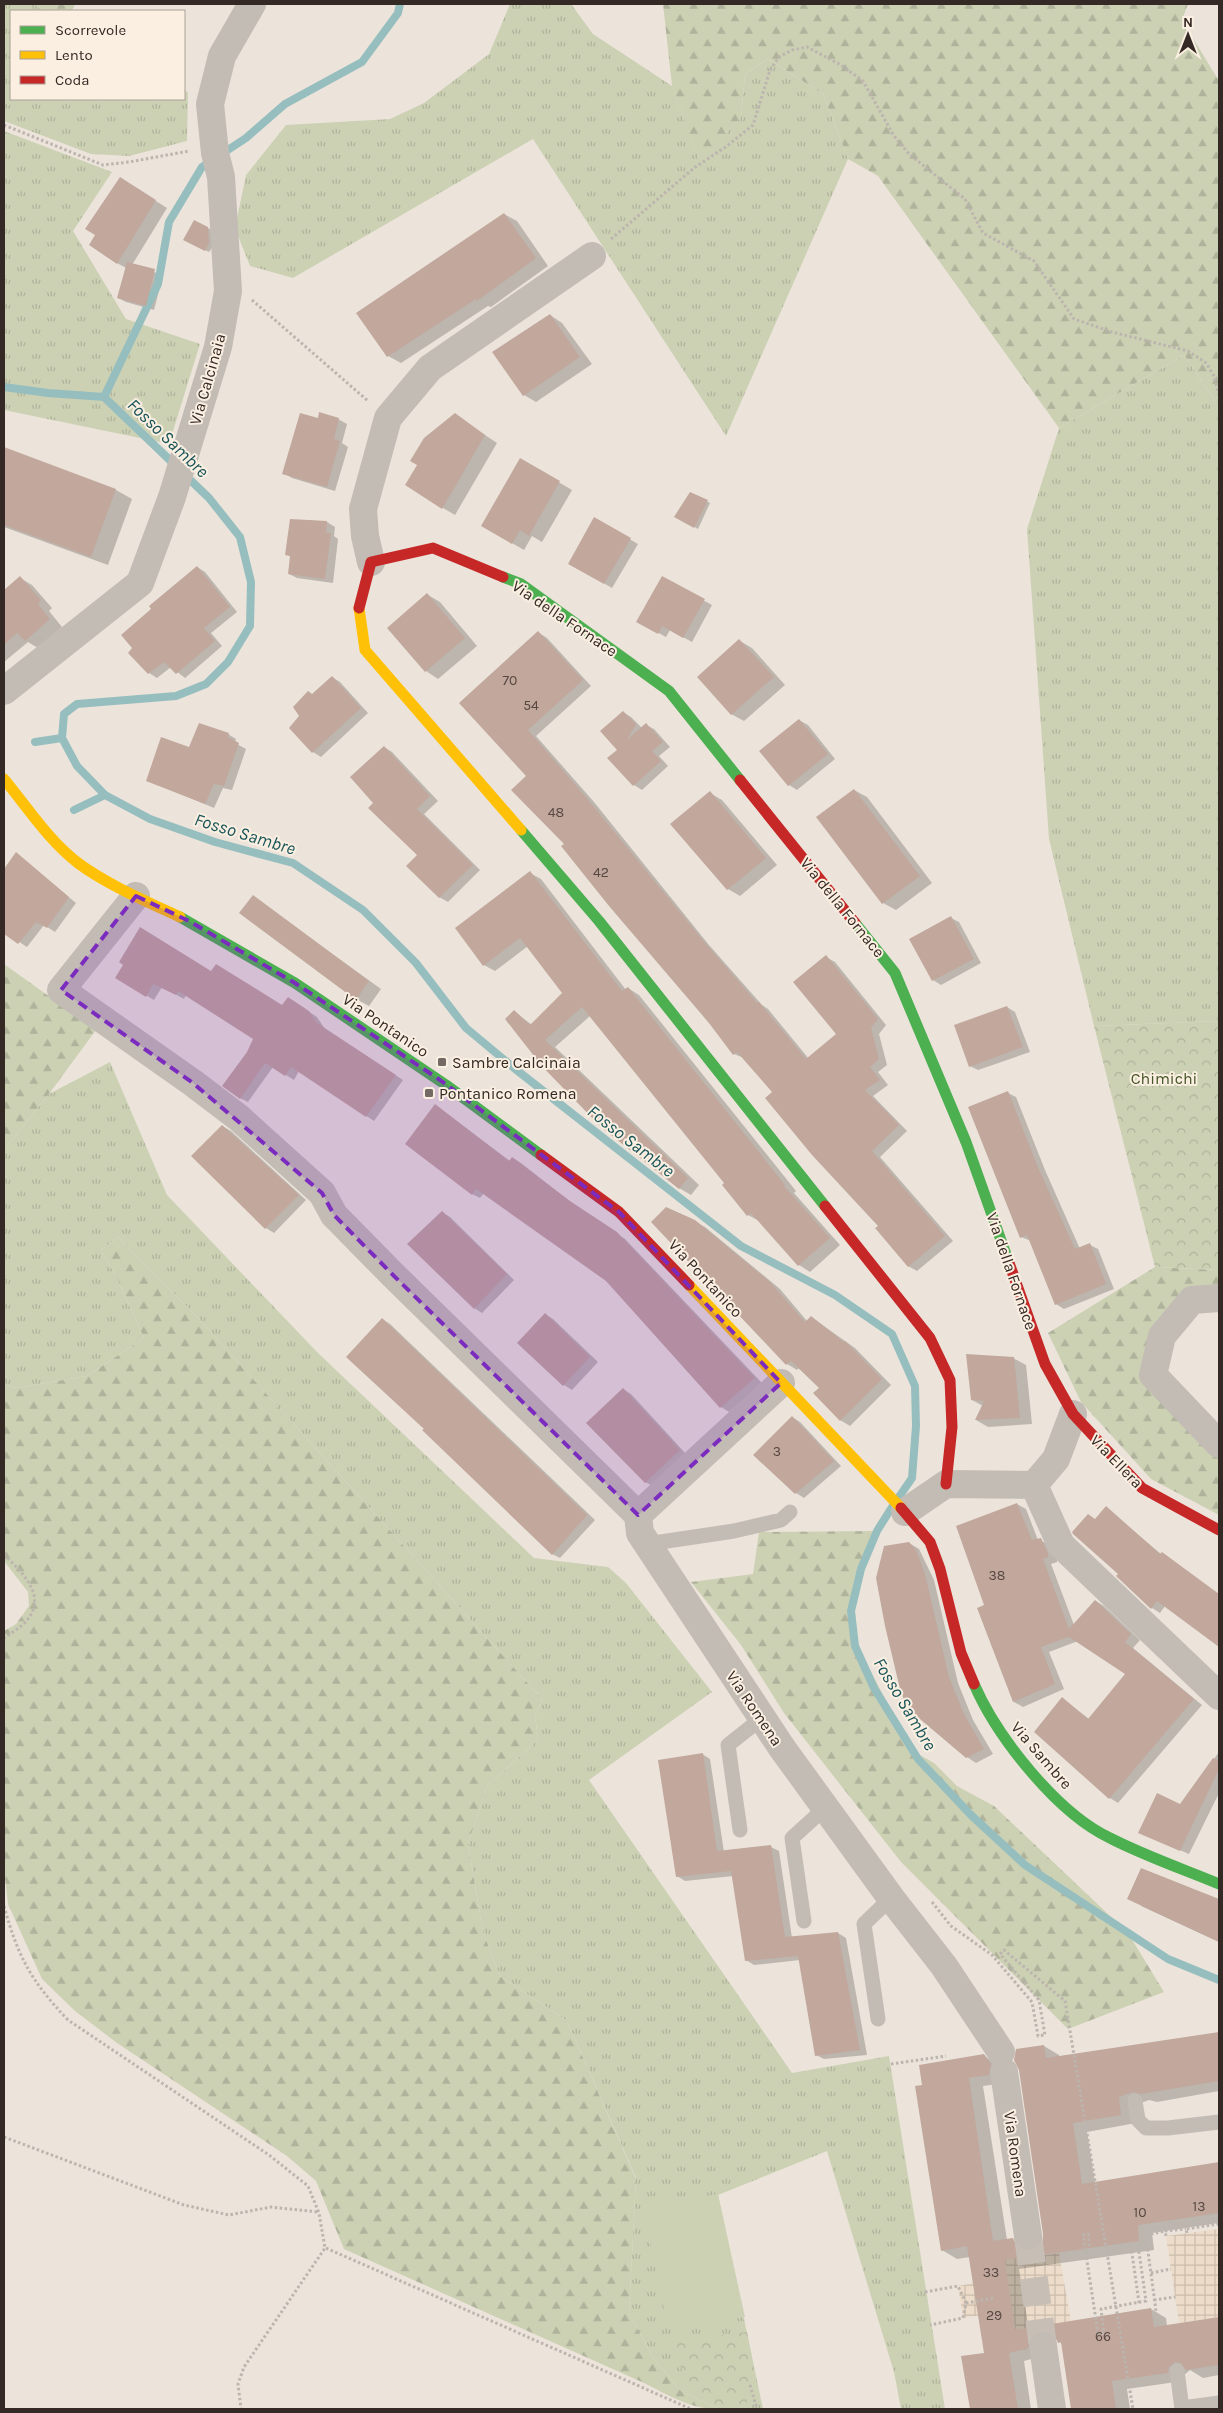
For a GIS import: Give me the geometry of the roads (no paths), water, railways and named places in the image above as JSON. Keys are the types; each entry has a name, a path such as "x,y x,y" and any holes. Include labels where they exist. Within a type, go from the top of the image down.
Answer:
{"street":[{"name":"Via Calcinaia","path":"4,692 140,583 172,496 218,347 228,279 218,165 210,104 222,56 252,4"},
{"path":"592,256 430,368 388,418 363,509 365,536 371,562 358,610 365,650 599,920 930,1338 950,1380 952,1427 946,1484"},
{"name":"Via della Fornace","path":"371,562 433,548 520,584 669,691 895,973 966,1142 1045,1364 1073,1414"},
{"name":"Via Pontanico","path":"4,779 47,833 78,863 136,896 189,921 295,984 446,1085 619,1212 855,1460"},
{"path":"136,896 61,990 239,1118 322,1193 334,1215 638,1515 781,1383"},
{"path":"1219,1298 1192,1300 1162,1336 1153,1375 1219,1444"},
{"path":"1034,1485 1056,1459 1073,1414"},
{"name":"Via Ellera","path":"1073,1414 1142,1488 1219,1530"},
{"name":"Via Sambre","path":"855,1460 930,1542 940,1569 961,1653 981,1700 1007,1743 1034,1775 1082,1821 1109,1838 1219,1884"},
{"path":"902,1510 946,1484 1034,1485"},
{"path":"1034,1485 1061,1545 1219,1696"},
{"name":"Via Romena","path":"638,1515 640,1533 762,1718 891,1898 944,1966 1002,2062 1028,2236"},
{"path":"1043,2346 1052,2409"}],"lane":[{"path":"647,1544 734,1531 781,1520 790,1512"},
{"path":"740,1830 728,1745 762,1718"},
{"path":"804,1921 792,1838 825,1808"},
{"path":"878,2019 864,1924 891,1898"},
{"path":"1135,2101 1138,2120 1146,2128 1168,2128 1219,2122"},
{"path":"1177,2371 1182,2408 1219,2402"}],"waterway":[{"path":"104,397 158,284 169,222 202,167 246,138 285,104 362,62 398,13 400,4"},
{"name":"Fosso Sambre","path":"4,387 48,393 104,397 176,466"},
{"name":"Fosso Sambre","path":"184,474 209,498 240,537 251,582 250,626 228,662 206,684 176,696 77,704 64,714 62,738 77,766 105,795 150,819 215,842 293,863 363,910 416,963 466,1028 514,1068 741,1246 835,1295 892,1334 915,1386 916,1426 912,1478 899,1497"},
{"path":"35,742 62,738"},
{"path":"74,810 105,795"},
{"name":"Fosso Sambre","path":"892,1507 877,1531 861,1569 851,1611 855,1646 874,1688 918,1759 971,1815 1025,1865 1168,1959 1219,1980"}],"tunnel":[{"path":"1028,2236 1043,2346"}],"place":[{"name":"Sambre Calcinaia","path":"442,1062"},
{"name":"Pontanico Romena","path":"429,1093"}],"park label":[{"name":"Chimichi","path":"1164,1078"}]}
